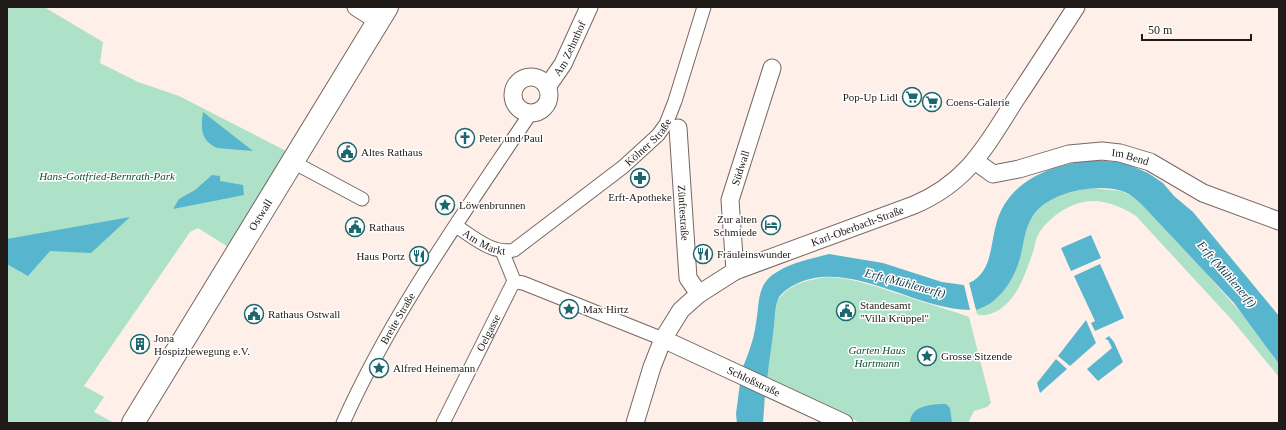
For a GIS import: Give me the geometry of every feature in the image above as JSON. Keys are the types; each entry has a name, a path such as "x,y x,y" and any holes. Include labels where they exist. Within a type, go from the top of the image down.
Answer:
{"main road":[{"name":"Ostwall","path":"133,423 382,14"}],"street":[{"path":"356,7 382,14"},
{"name":"Am Zehnthof","path":"547,87 564,64 589,7"},
{"name":"Kölner Straße","path":"534,236 631,160 658,135 666,124 676,101 704,7"},
{"name":"Karl-Oberbach-Straße","path":"635,423 652,367 663,339 681,310 698,294 735,271 926,200 950,185 975,161 1076,7"},
{"name":"Südwall","path":"735,271 730,200 747,132 772,68"},
{"name":"Am Zehnthof","path":"528,77 539,79 547,87 549,92 548,102 541,111 530,114 519,109 513,98 515,87 518,82 528,77"},
{"name":"Am Zehnthof","path":"472,201 530,114"},
{"name":"Zünftestraße","path":"678,128 688,278 698,294"},
{"name":"Im Bend","path":"975,161 993,174 1019,169 1054,157 1073,153 1102,152 1129,155 1150,162 1198,191 1279,221"},
{"path":"293,162 362,199"},
{"name":"Am Markt","path":"435,258 472,201"},
{"name":"Am Markt","path":"456,226 483,243 502,251 514,250 534,236"},
{"path":"502,251 514,284 523,283 663,339"},
{"name":"Breite Straße","path":"343,423 382,345 435,258"},
{"name":"Oelgasse","path":"443,423 514,284"},
{"name":"Schloßstraße","path":"663,339 844,423"}],"green space":[{"name":"Hans-Gottfried-Bernrath-Park","path":"7,7 44,7 103,42 100,63 138,82 179,96 290,153 233,250 198,228 190,232 84,386 104,397 94,412 114,423 7,423"},
{"path":"1092,188 1121,191 1132,196 1144,207 1251,324 1279,364 1279,377 1232,320 1136,216 1126,210 1104,202 1093,201 1077,204 1054,216 1042,228 1036,239 1024,277 1016,293 997,311 984,315 977,314 976,310 985,307 999,296 1011,280 1019,262 1027,226 1036,211 1042,205 1058,197"},
{"name":"Garten Haus Hartmann","path":"828,277 847,279 867,284 969,317 991,403 987,407 974,411 968,423 860,423 838,411 767,381 777,301 793,286 813,279"}],"water":[{"path":"203,112 253,151 217,148 211,145 203,133"},
{"name":"Erft (Mühlenerft)","path":"1094,160 1125,163 1148,173 1163,183 1174,196 1193,212 1279,316 1279,364 1234,303 1144,207 1128,194 1111,189 1085,189 1072,192 1058,196 1037,210 1027,227 1019,263 1011,280 1006,288 992,302 985,307 976,310 969,283 982,273 986,266 996,225 1002,209 1010,196 1034,177 1048,170 1078,162"},
{"path":"212,175 220,176 220,181 243,185 244,195 173,209 179,199 195,190"},
{"path":"130,217 91,253 50,251 28,276 7,264 7,239"},
{"path":"1091,235 1101,258 1071,271 1061,248"},
{"name":"Erft (Mühlenerft)","path":"829,254 883,263 942,282 964,285 970,310 949,308 926,302 859,281 836,277 815,278 794,285 784,292 778,299 767,381 742,369 749,353 755,329 760,294 765,282 777,272 789,266"},
{"path":"1100,264 1124,318 1095,331 1091,323 1095,321 1074,276"},
{"path":"1086,320 1096,343 1070,366 1058,356"},
{"path":"1109,336 1114,342 1123,362 1098,381 1087,369 1112,348 1108,340 1105,339"},
{"path":"1056,359 1067,369 1040,393 1037,383"},
{"path":"740,383 765,394 763,423 737,423 736,414"},
{"path":"946,404 950,408 952,423 910,423 911,417 918,409 929,405"}],"pier":[{"path":"968,281 976,312 974,311 967,283"}],"place":[{"name":"Pop-Up Lidl","path":"912,97"},
{"name":"Coens-Galerie","path":"932,102"},
{"name":"Peter und Paul","path":"465,138"},
{"name":"Altes Rathaus","path":"347,152"},
{"name":"Erft-Apotheke","path":"640,178"},
{"name":"Löwenbrunnen","path":"445,205"},
{"name":"Zur alten Schmiede","path":"771,225"},
{"name":"Rathaus","path":"355,227"},
{"name":"Fräuleinswunder","path":"703,254"},
{"name":"Haus Portz","path":"419,256"},
{"name":"Max Hirtz","path":"569,309"},
{"name":"Standesamt \"Villa Krüppel\"","path":"846,311"},
{"name":"Rathaus Ostwall","path":"254,314"},
{"name":"Jona Hospizbewegung e.V.","path":"140,344"},
{"name":"Grosse Sitzende","path":"927,356"},
{"name":"Alfred Heinemann","path":"379,368"}]}
